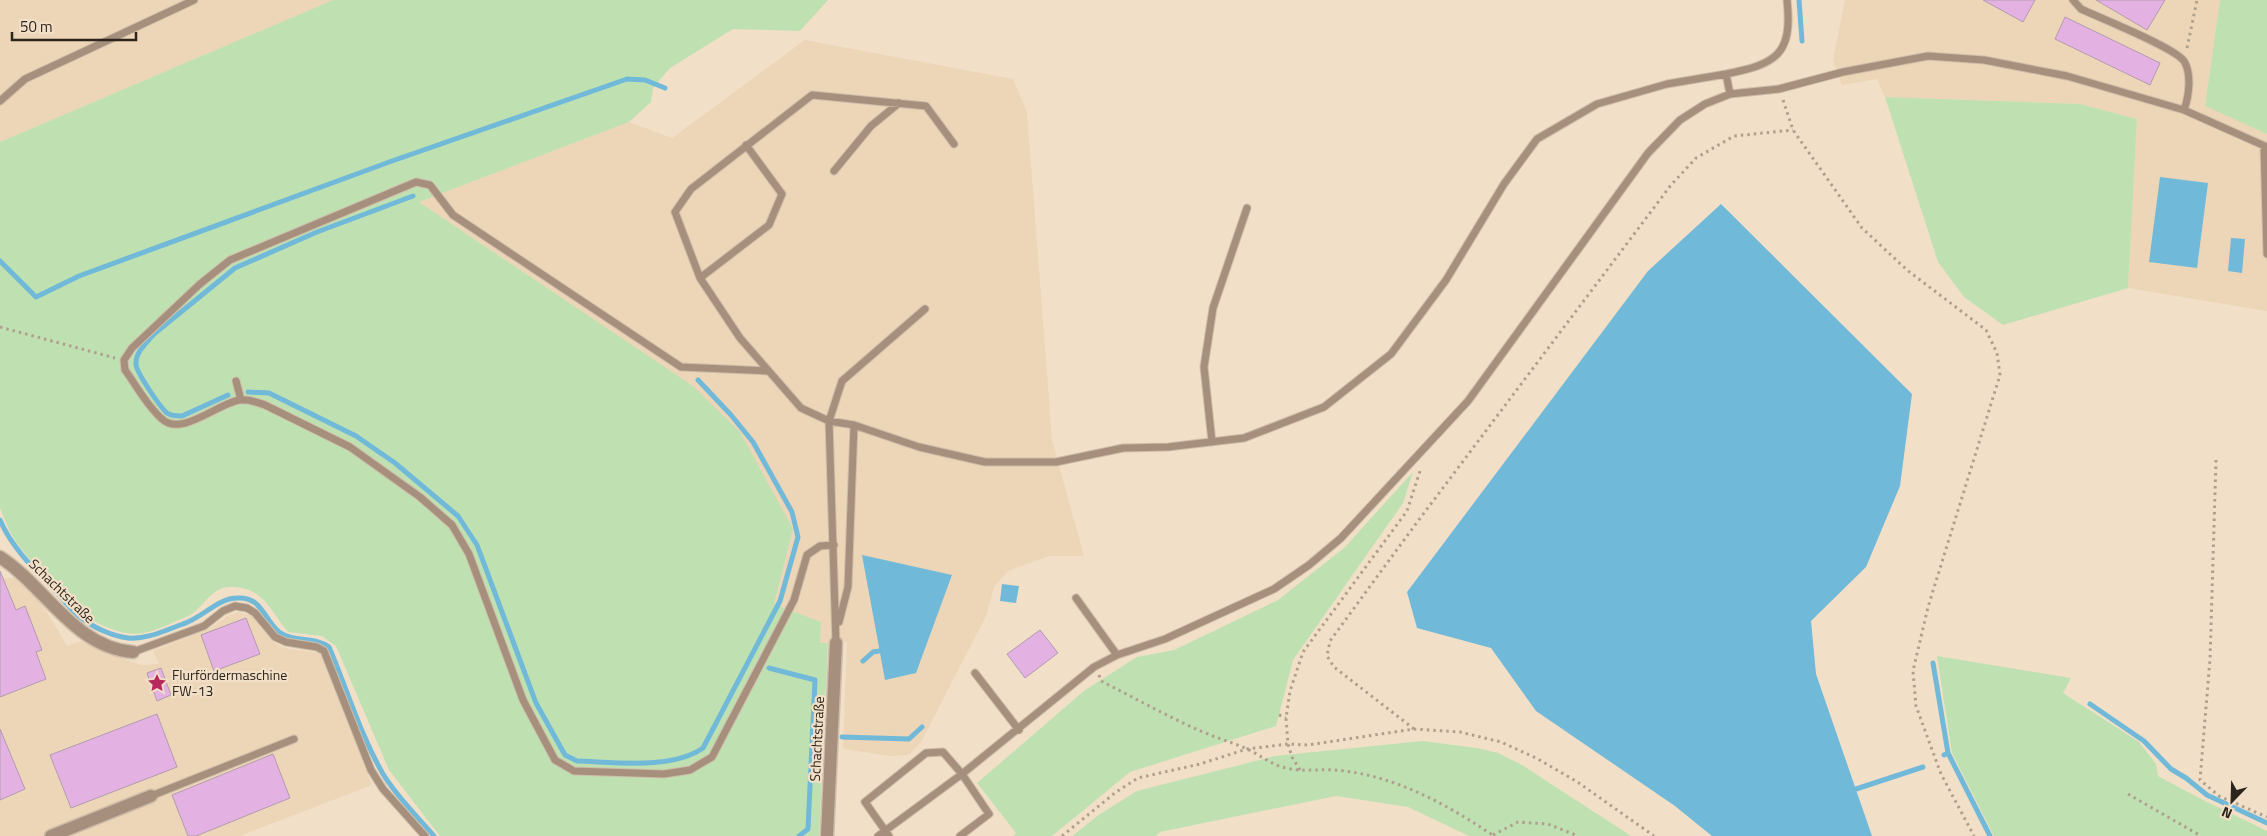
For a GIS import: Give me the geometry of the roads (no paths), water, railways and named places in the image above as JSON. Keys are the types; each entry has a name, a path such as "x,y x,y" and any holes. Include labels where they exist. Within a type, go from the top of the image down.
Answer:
{"street":[{"name":"Schachtstraße","path":"0,557 18,569 57,610 87,636 119,651 133,652"},
{"name":"Schachtstraße","path":"827,836 837,636"},
{"path":"51,836 151,796"}],"lane":[{"path":"0,101 24,79 194,0"},
{"path":"954,144 926,106 812,95 691,189 675,212 700,278 740,338 801,408 830,421 854,426 919,447 985,462 1056,462 1122,448 1168,447 1244,438 1324,408 1391,354 1446,280 1504,184 1537,139 1597,104 1667,84 1757,68 1776,58 1786,40 1789,18 1787,0"},
{"path":"2073,0 2081,9 2170,50 2184,61 2188,78 2188,98 2184,110"},
{"path":"878,836 887,833 1019,730 1094,667 1117,655 1165,639 1274,590 1309,565 1340,538 1468,401 1648,153 1680,120 1705,104 1730,94 1779,89 1843,72 1928,56 1984,60 2067,76 2184,110 2265,146 2267,254"},
{"path":"1726,74 1730,94"},
{"path":"834,171 871,126 900,103"},
{"path":"700,278 769,225 782,194 746,145"},
{"path":"768,371 681,367 453,215 430,185 416,182 230,260 200,284 132,348 124,360 125,370 162,420 176,425 186,424 230,402 241,400 251,400 265,405 350,446 420,497 452,525 469,554 523,700 555,760 574,771 664,774 690,770 712,756 794,600 807,555 820,546 834,545"},
{"path":"1212,442 1204,367 1213,308 1247,208"},
{"path":"837,636 830,421 842,381 925,309"},
{"path":"236,381 241,400"},
{"path":"837,636 848,587 854,426"},
{"path":"1076,598 1117,655"},
{"path":"133,652 204,626 223,611 235,606 246,608 255,613 275,637 286,642 317,647 324,651 371,770 384,789 425,836"},
{"path":"975,673 1019,730"},
{"path":"151,796 294,739"},
{"path":"887,833 865,802 926,753 943,752 962,774 989,814 960,836"}],"water":[{"path":"2160,177 2208,183 2197,268 2149,262"},
{"path":"1721,204 1912,394 1900,486 1866,567 1811,621 1816,674 1872,836 1712,836 1675,806 1536,711 1491,648 1417,628 1407,592 1648,271"},
{"path":"2231,238 2245,239 2242,273 2228,271"},
{"path":"862,555 952,575 916,673 885,680"},
{"path":"1002,584 1019,586 1016,603 1000,601"}],"waterway":[{"path":"1799,0 1802,41"},
{"path":"0,261 36,297 79,276 392,161 627,79 645,80 665,88"},
{"path":"228,395 182,416 169,414 154,397 140,374 136,364 137,356 154,334 235,268 317,232 413,196"},
{"path":"248,392 269,393 356,436 395,463 458,516 477,545 536,703 565,755 577,761 642,763 675,759 690,755 703,748 780,601 798,537 792,512 753,442 698,380"},
{"path":"0,520 11,540 25,558 74,611 90,624 109,633 128,638 149,636 190,621 223,601 245,598 257,605 279,632 329,647 361,727 383,774 434,836"},
{"path":"863,661 873,652 879,651"},
{"path":"1933,663 1948,753"},
{"path":"769,668 815,680 808,829 799,836"},
{"path":"2090,704 2144,741 2171,769 2207,795 2267,823"},
{"path":"842,737 909,739 922,727"},
{"path":"1944,755 1948,753 1990,836"},
{"path":"1856,789 1923,767"}],"place":[{"name":"Flurfördermaschine FW-13","path":"157,683"}]}
